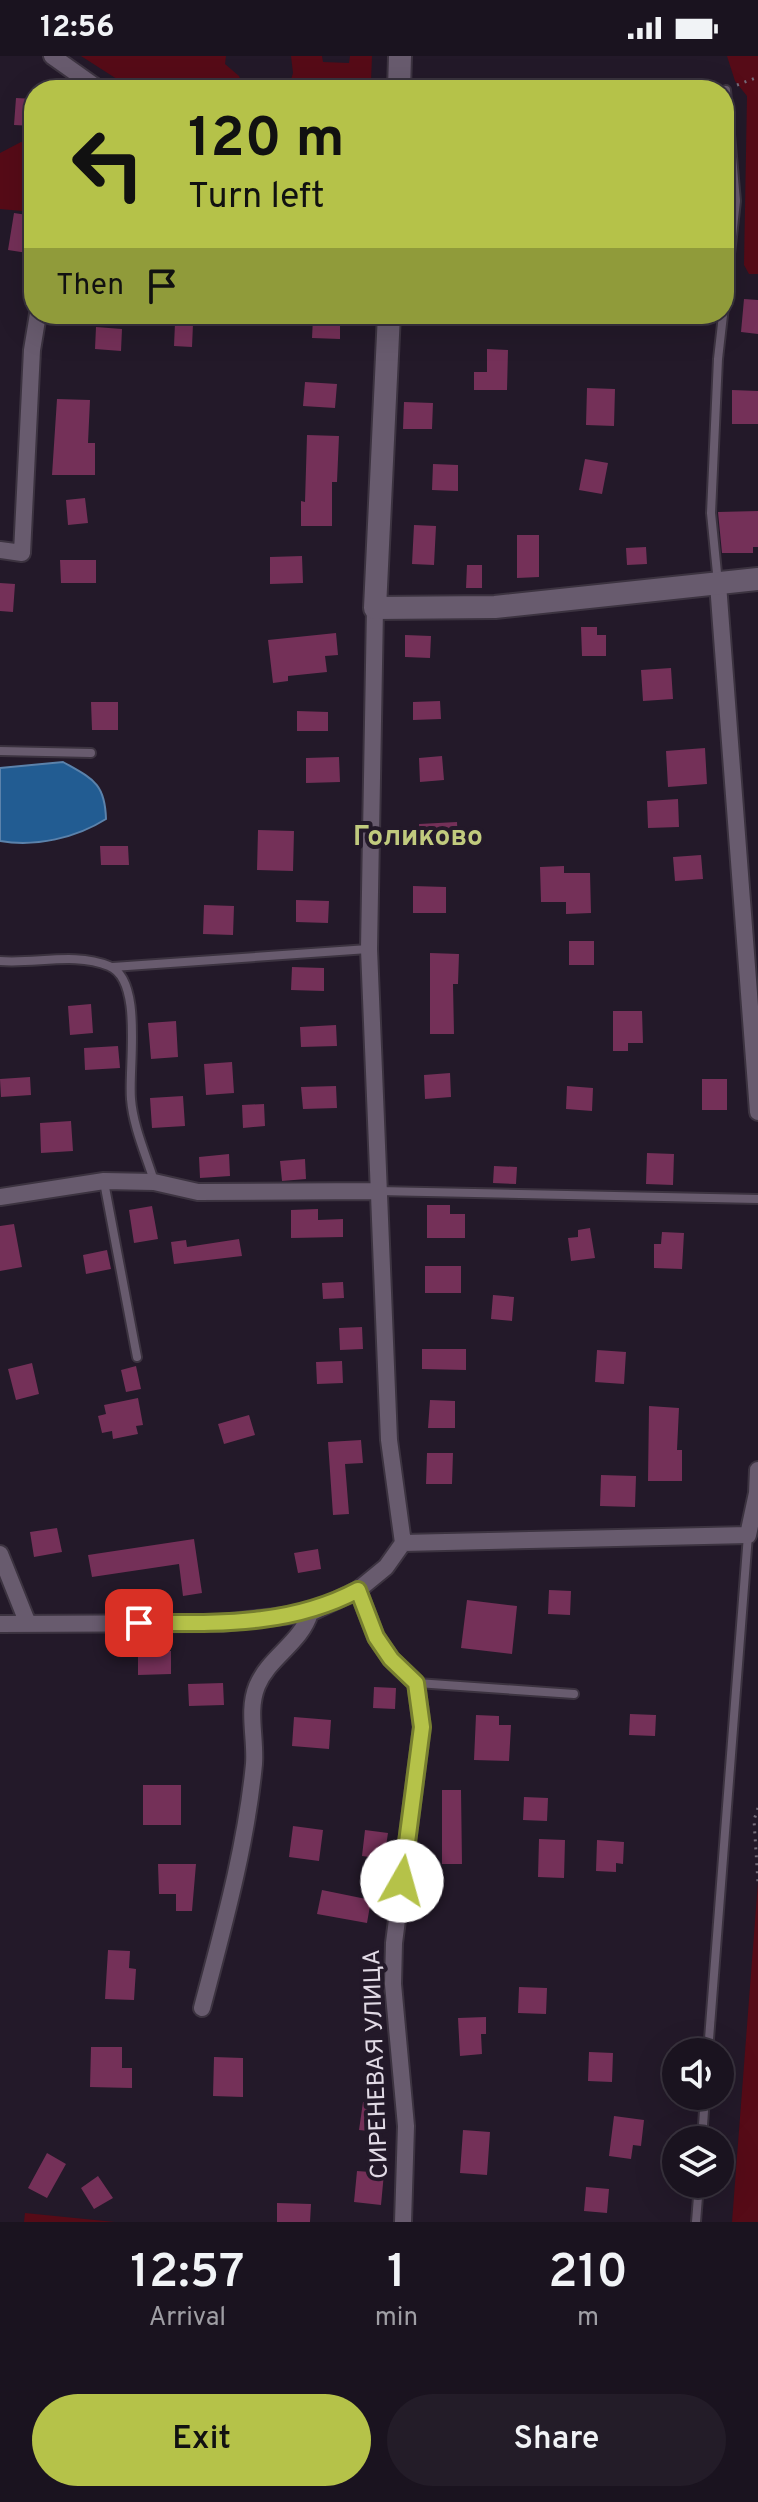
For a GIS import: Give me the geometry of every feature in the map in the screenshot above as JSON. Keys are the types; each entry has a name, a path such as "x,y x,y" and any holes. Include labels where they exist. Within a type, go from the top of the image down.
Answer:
{"street":[{"path":"52,56 86,80"},
{"path":"399,80 400,56"},
{"path":"0,550 22,553 32,350 36,324"},
{"path":"0,1624 222,1623 310,1613 358,1590 386,1567 403,1543 389,1440 369,949 375,608 389,324"},
{"path":"375,608 495,607 758,579"},
{"path":"718,584 758,1112"},
{"path":"0,1197 104,1181 154,1182 198,1192 377,1191"},
{"path":"403,1543 748,1535 757,1493 758,1470"},
{"path":"0,1554 28,1624"},
{"path":"358,1590 376,1637 391,1659 416,1683"},
{"path":"202,2008 239,1859 254,1762 252,1709 257,1686 267,1669 305,1629 310,1613"},
{"name":"СИРЕНЕВАЯ УЛИЦА","path":"403,2222 406,2126 393,1984 394,1943 422,1727 416,1683"}],"lane":[{"path":"734,179 734,219"},
{"path":"718,584 711,513 722,324"},
{"path":"0,751 91,753"},
{"path":"0,961 84,959 113,967 369,949"},
{"path":"113,967 124,978 131,1007 131,1101 154,1182"},
{"path":"104,1181 137,1357"},
{"path":"377,1191 758,1199"},
{"path":"709,2038 748,1535"},
{"path":"416,1683 574,1694"},
{"path":"696,2222 698,2198"}],"path":[{"path":"734,87 758,77"},
{"path":"758,1808 754,1820 758,1883"}],"shaded area":[{"path":"81,56 226,56 225,64 241,80 118,80"},
{"path":"291,56 322,56 323,62 349,63 350,56 372,56 371,80 291,80"},
{"path":"727,56 758,56 758,274 749,274 744,265 747,96 735,81"},
{"path":"24,142 24,211 0,209 0,153"},
{"path":"758,1882 758,2222 732,2222"},
{"path":"25,2213 115,2222 24,2222"}],"water":[{"path":"63,762 95,783 103,797 106,819 82,831 41,842 0,841 0,768"}],"building":[{"path":"16,98 24,98 24,126 14,125"},
{"path":"14,213 24,214 24,252 8,250"},
{"path":"744,299 758,300 758,334 741,332"},
{"path":"175,324 193,324 192,347 174,346"},
{"path":"313,324 340,324 340,339 312,338"},
{"path":"96,327 122,329 121,351 95,349"},
{"path":"487,349 508,350 507,390 474,390 474,372 487,372"},
{"path":"305,382 337,384 335,408 303,406"},
{"path":"587,388 615,389 614,426 586,425"},
{"path":"732,390 758,391 758,424 732,424"},
{"path":"57,399 90,400 88,443 95,443 95,475 52,475"},
{"path":"404,402 433,403 432,429 403,429"},
{"path":"307,435 339,436 337,482 332,482 332,526 301,526 301,501 305,502"},
{"path":"585,459 608,463 602,494 579,490"},
{"path":"433,464 458,465 458,491 432,490"},
{"path":"85,498 88,523 68,525 66,500"},
{"path":"758,511 758,547 753,547 753,553 722,553 718,512"},
{"path":"414,525 436,526 434,565 412,564"},
{"path":"517,535 539,535 539,577 517,578"},
{"path":"646,547 647,564 627,565 626,548"},
{"path":"302,556 303,583 270,584 270,557"},
{"path":"60,560 96,560 96,583 61,583"},
{"path":"467,565 482,565 482,588 466,588"},
{"path":"0,583 15,584 13,612 0,611"},
{"path":"581,627 597,627 597,635 606,635 606,656 582,656"},
{"path":"336,633 338,655 325,656 327,672 288,676 288,681 273,683 268,640"},
{"path":"405,635 431,636 430,658 405,657"},
{"path":"671,668 673,699 643,701 641,670"},
{"path":"440,701 441,719 413,720 413,702"},
{"path":"91,702 118,702 118,730 92,730"},
{"path":"297,711 328,712 328,731 297,731"},
{"path":"705,748 707,784 668,787 666,751"},
{"path":"442,756 444,780 420,782 419,758"},
{"path":"339,757 340,782 306,783 306,758"},
{"path":"678,799 679,827 648,828 647,801"},
{"path":"457,822 458,843 420,845 419,824"},
{"path":"258,830 294,831 293,871 257,870"},
{"path":"100,846 128,846 129,865 101,865"},
{"path":"701,855 703,879 675,881 673,857"},
{"path":"564,866 564,873 590,873 591,913 566,914 566,902 541,902 540,867"},
{"path":"413,886 446,887 446,913 413,913"},
{"path":"296,900 329,901 328,923 296,922"},
{"path":"204,905 234,906 233,935 203,934"},
{"path":"569,941 594,941 594,965 569,965"},
{"path":"430,953 459,954 458,984 453,984 454,1034 430,1034"},
{"path":"292,967 324,968 324,991 291,990"},
{"path":"91,1004 93,1033 70,1035 68,1006"},
{"path":"613,1011 642,1011 643,1043 628,1043 628,1051 613,1051"},
{"path":"176,1021 178,1057 151,1059 148,1023"},
{"path":"336,1025 337,1046 301,1047 300,1027"},
{"path":"118,1046 120,1068 85,1070 84,1048"},
{"path":"232,1062 234,1093 206,1095 204,1064"},
{"path":"450,1073 451,1097 425,1099 424,1075"},
{"path":"30,1077 31,1095 1,1097 0,1079"},
{"path":"702,1079 727,1079 727,1110 702,1110"},
{"path":"336,1086 337,1108 303,1109 301,1087"},
{"path":"567,1086 593,1088 592,1111 566,1109"},
{"path":"183,1096 185,1126 152,1128 150,1098"},
{"path":"264,1104 265,1126 243,1128 242,1105"},
{"path":"71,1121 73,1151 41,1153 40,1123"},
{"path":"647,1153 674,1154 673,1185 646,1184"},
{"path":"229,1154 230,1176 200,1178 199,1157"},
{"path":"305,1159 306,1179 282,1181 280,1161"},
{"path":"494,1166 517,1167 516,1184 493,1183"},
{"path":"427,1205 450,1205 450,1214 465,1214 465,1238 427,1238"},
{"path":"152,1206 158,1239 134,1243 129,1210"},
{"path":"318,1209 318,1220 343,1219 343,1237 291,1238 291,1210"},
{"path":"14,1224 22,1267 0,1271 0,1226"},
{"path":"590,1228 595,1258 571,1261 568,1238 578,1237 578,1230"},
{"path":"662,1232 684,1233 682,1269 654,1268 654,1244 661,1244"},
{"path":"239,1239 242,1256 174,1264 171,1242 186,1240 187,1247"},
{"path":"107,1250 111,1269 86,1274 83,1255"},
{"path":"425,1266 461,1266 461,1293 425,1293"},
{"path":"343,1282 344,1298 323,1299 322,1283"},
{"path":"493,1295 514,1297 512,1321 491,1319"},
{"path":"362,1327 363,1349 340,1350 339,1328"},
{"path":"422,1349 466,1349 466,1370 422,1369"},
{"path":"597,1350 626,1352 624,1384 595,1382"},
{"path":"342,1361 343,1383 317,1384 316,1362"},
{"path":"32,1363 39,1394 16,1400 8,1369"},
{"path":"136,1366 141,1389 126,1392 121,1370"},
{"path":"138,1398 143,1425 136,1426 138,1434 113,1439 112,1431 102,1433 98,1416 106,1414 104,1405"},
{"path":"430,1400 455,1401 455,1428 428,1428"},
{"path":"649,1406 679,1408 677,1450 682,1450 682,1481 648,1481"},
{"path":"249,1415 255,1435 224,1444 218,1424"},
{"path":"361,1440 363,1463 345,1464 349,1514 333,1515 328,1442"},
{"path":"427,1453 453,1453 452,1484 426,1484"},
{"path":"601,1475 636,1476 635,1507 600,1506"},
{"path":"57,1528 62,1552 34,1557 30,1532"},
{"path":"194,1539 202,1593 183,1596 179,1564 92,1577 88,1555"},
{"path":"318,1549 321,1569 298,1573 294,1553"},
{"path":"549,1590 571,1591 570,1615 548,1614"},
{"path":"467,1600 517,1606 512,1654 461,1648"},
{"path":"138,1651 171,1651 171,1674 138,1675"},
{"path":"223,1683 224,1705 189,1706 188,1684"},
{"path":"374,1687 396,1688 395,1709 373,1708"},
{"path":"630,1714 656,1715 655,1736 629,1735"},
{"path":"476,1715 499,1716 499,1725 511,1725 509,1761 474,1760"},
{"path":"294,1717 331,1720 329,1749 292,1746"},
{"path":"143,1785 181,1785 181,1825 143,1825"},
{"path":"442,1790 461,1790 462,1864 442,1864"},
{"path":"524,1797 548,1798 547,1821 523,1820"},
{"path":"293,1826 323,1830 319,1861 289,1857"},
{"path":"365,1830 388,1833 384,1859 362,1856"},
{"path":"539,1839 565,1840 564,1878 538,1877"},
{"path":"597,1840 624,1842 623,1864 616,1863 616,1872 596,1871"},
{"path":"158,1864 196,1864 192,1911 176,1911 176,1894 159,1894"},
{"path":"322,1890 371,1900 367,1923 317,1914"},
{"path":"108,1950 130,1951 129,1968 136,1969 134,2000 105,1999"},
{"path":"519,1987 547,1988 546,2014 518,2013"},
{"path":"486,2017 486,2034 481,2034 482,2054 460,2056 458,2018"},
{"path":"91,2047 122,2047 122,2068 132,2068 132,2088 90,2087"},
{"path":"589,2052 613,2053 612,2082 588,2081"},
{"path":"214,2057 243,2058 243,2097 213,2096"},
{"path":"363,2102 382,2104 378,2132 359,2130"},
{"path":"614,2116 644,2120 641,2146 633,2145 631,2159 609,2156"},
{"path":"463,2130 490,2132 487,2175 460,2173"},
{"path":"47,2153 66,2164 47,2198 28,2188"},
{"path":"357,2171 384,2173 381,2205 354,2202"},
{"path":"98,2176 113,2198 94,2209 81,2188"},
{"path":"586,2187 609,2189 607,2213 584,2211"},
{"path":"277,2203 311,2204 310,2222 277,2222"}],"district":[{"name":"Голиково","path":"418,835"}],"route":[{"path":"139,1623 222,1623 310,1613 358,1590 363,1612 376,1637 391,1659 416,1683 421,1702 422,1727 402,1881"}]}
